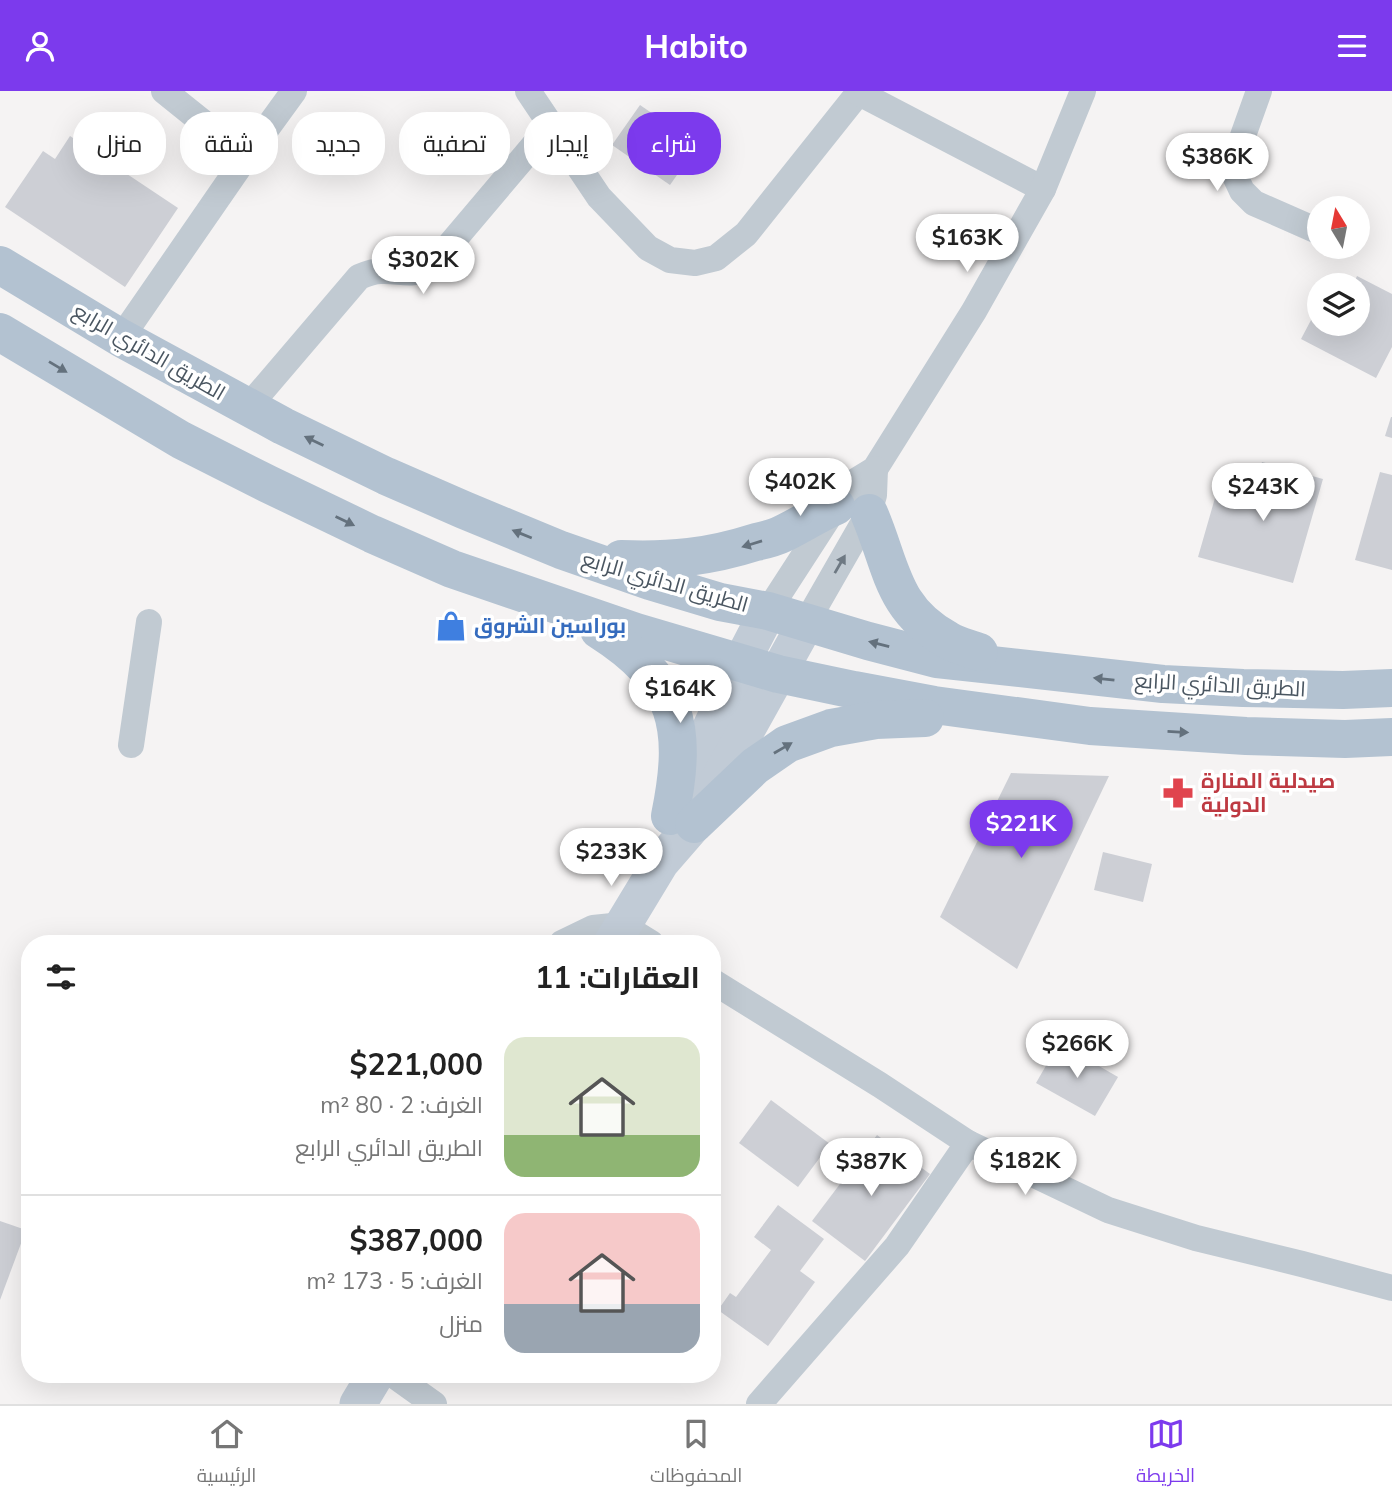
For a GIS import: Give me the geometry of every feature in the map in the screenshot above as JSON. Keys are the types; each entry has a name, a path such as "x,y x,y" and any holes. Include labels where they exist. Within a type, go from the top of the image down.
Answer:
{"main road":[{"name":"الطريق الدائري الرابع","path":"0,265 121,338 284,426 386,476 561,550 650,581 937,659 1163,684 1343,690 1392,688"},
{"path":"0,332 181,440 372,534 452,569 565,608 778,674 867,693 1014,717 1090,726 1233,735 1345,739 1392,737"},
{"path":"561,550 612,559 655,561 696,557 742,547 781,534 808,519 853,510 881,545 887,567 900,595 919,621 950,641 1020,669"},
{"path":"565,608 616,640 659,681 670,705 677,732 682,820"},
{"path":"682,820 787,744 831,729 876,720 1014,717"}],"street":[{"path":"164,91 190,112"},
{"path":"278,113 294,91"},
{"path":"528,91 542,112"},
{"path":"682,820 778,674 806,623 853,510 857,480 876,468 974,311 1043,189 1083,91"},
{"path":"1259,91 1234,161 1235,176 1242,191 1254,203 1307,226"},
{"path":"584,175 599,197 648,248 670,260 695,263 716,258 746,234 860,92 1043,189"},
{"path":"248,407 359,277 380,271 419,273 431,267 524,157"},
{"path":"121,338 234,175"},
{"path":"629,935 682,820 741,663 768,611 853,510"},
{"path":"131,745 149,622"},
{"path":"579,935 593,928 620,935"},
{"path":"721,987 968,1143 1108,1209 1196,1238 1302,1263 1392,1289"},
{"path":"759,1404 897,1246 968,1143"},
{"path":"358,1404 371,1383"},
{"path":"405,1383 434,1404"}],"building":[{"path":"640,105 650,112 635,112"},
{"path":"627,124 627,155 613,144"},
{"path":"70,136 73,138 73,175 128,175 178,208 125,287 5,207 43,151 55,159"},
{"path":"656,175 677,175 670,185"},
{"path":"1370,283 1392,294 1392,347 1376,378 1301,339 1307,328 1307,336 1370,336"},
{"path":"1392,417 1392,438 1385,436"},
{"path":"1262,462 1323,479 1293,583 1198,557 1219,484 1253,493"},
{"path":"1380,472 1392,475 1392,570 1355,560"},
{"path":"1011,773 1109,776 1017,969 940,917"},
{"path":"1103,852 1152,864 1143,902 1094,890"},
{"path":"1059,1043 1118,1077 1095,1116 1036,1083"},
{"path":"771,1100 830,1144 798,1187 739,1143"},
{"path":"877,1135 930,1174 865,1261 812,1221"},
{"path":"778,1205 824,1239 800,1271 815,1282 768,1346 721,1312 721,1306 730,1293 736,1297 771,1250 754,1237"},
{"path":"0,1221 21,1228 21,1243 0,1300"}],"place":[{"name":"بوراسين الشروق","path":"451,626"},
{"name":"صيدلية المنارة الدولية","path":"1178,793"}]}
